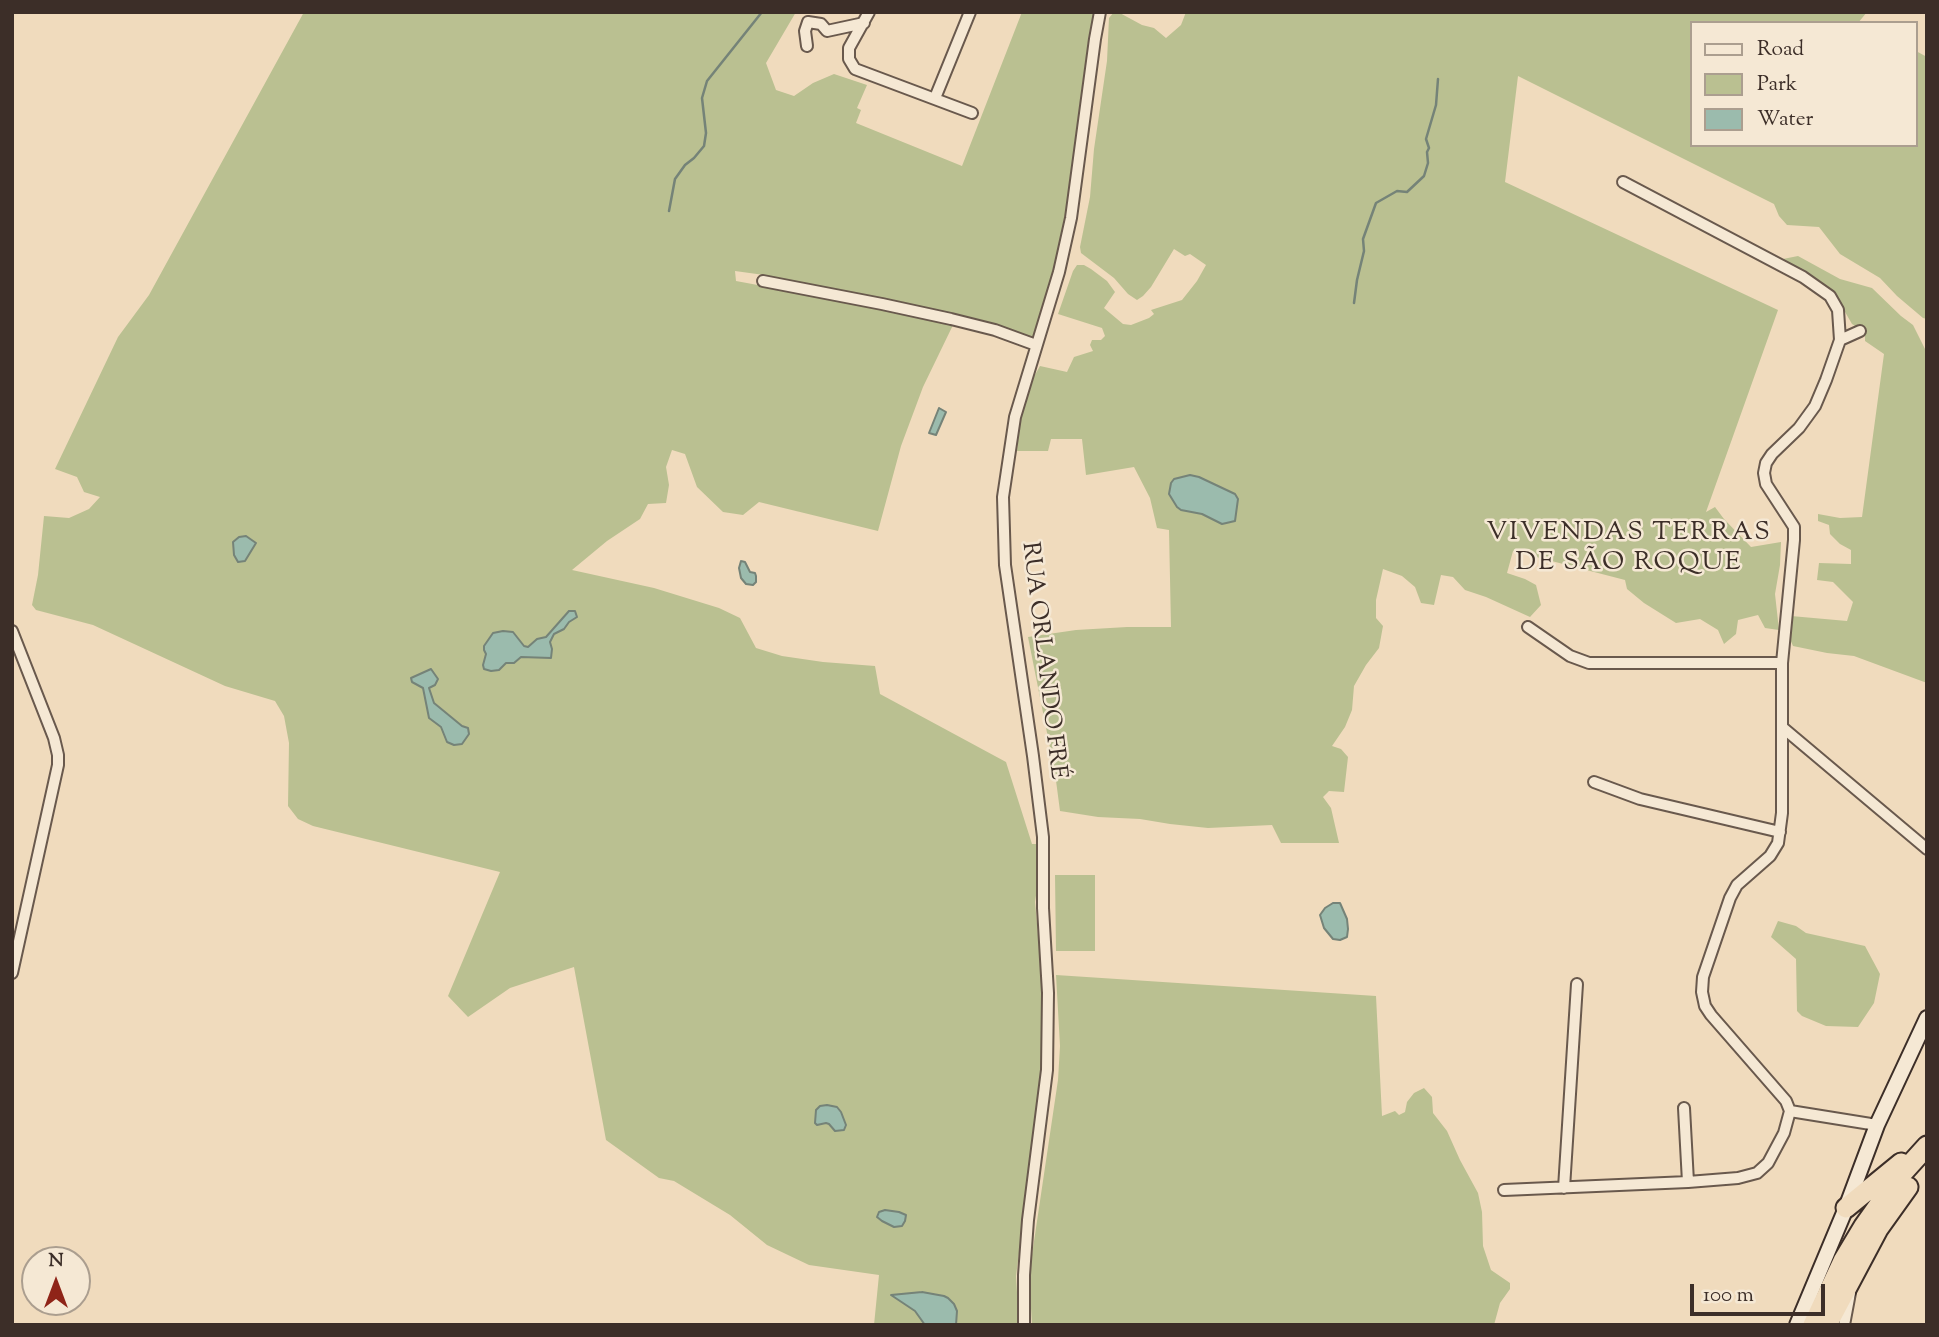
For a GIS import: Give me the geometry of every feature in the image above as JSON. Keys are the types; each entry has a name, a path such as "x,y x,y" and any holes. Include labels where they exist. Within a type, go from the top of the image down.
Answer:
{"highway":[{"path":"1846,1208 1927,1144"},
{"path":"1814,1325 1858,1235 1878,1204 1927,1144"},
{"path":"1827,1325 1892,1208 1927,1166"}],"street":[{"path":"935,98 970,12"},
{"name":"RUA ORLANDO FRÉ","path":"1024,1325 1028,1220 1047,1070 1048,993 1043,908 1043,838 1005,565 1003,497 1015,417 1059,272 1071,218 1094,39 1100,12"},
{"path":"867,18 850,45 849,59 858,71 972,113"},
{"path":"807,46 805,31 808,22 821,24 827,31 867,18"},
{"path":"1504,1190 1688,1182 1738,1178 1757,1173 1768,1163 1784,1133 1790,1111 1786,1101 1711,1015 1705,1006 1702,992 1703,977 1730,898 1737,885 1770,856 1778,843 1782,813 1782,663 1794,527 1766,484 1764,473 1772,454 1799,428 1815,406 1840,340 1838,310 1830,296 1803,277 1623,182"},
{"path":"763,281 951,319 995,330 1037,345"},
{"path":"1840,340 1860,331"},
{"path":"1528,627 1570,656 1589,663 1782,663"},
{"path":"12,631 54,738 58,765 12,972"},
{"path":"1782,727 1927,849"},
{"path":"1594,782 1640,799 1780,832"},
{"path":"1564,1188 1577,984"},
{"path":"1797,1325 1877,1125 1927,1018"},
{"path":"1684,1108 1688,1182"},
{"path":"1790,1111 1877,1125"},
{"path":"1844,1325 1854,1273"}],"green space":[{"path":"304,12 796,12 766,63 776,90 794,96 813,83 834,74 867,85 857,108 861,110 856,123 962,166 1022,12 1094,12 1065,215 1054,268 1034,338 996,325 735,271 736,281 882,308 953,325 923,387 901,446 878,531 759,502 743,515 723,512 697,487 685,454 672,450 666,467 669,485 666,503 648,504 640,519 607,541 572,570 654,588 719,608 740,618 756,648 782,656 875,666 880,694 1006,762 1032,844 1038,844 1035,902 1043,989 1043,1070 1016,1276 1019,1325 874,1325 879,1275 809,1265 767,1245 730,1215 674,1181 659,1178 606,1140 574,967 510,988 468,1017 448,996 500,872 313,826 298,819 288,806 289,743 284,716 275,701 225,686 93,625 36,610 32,605 44,516 69,518 89,509 100,497 84,492 77,477 55,469 118,337 149,295"},
{"path":"1114,12 1118,12 1142,25 1154,28 1166,38 1181,25 1186,12 1867,12 1860,21 1690,21 1690,147 1918,147 1918,52 1927,57 1927,319 1897,296 1880,278 1840,254 1819,227 1787,225 1774,204 1518,76 1505,182 1778,310 1706,512 1715,507 1751,547 1781,542 1775,594 1779,630 1765,628 1758,615 1738,620 1736,634 1724,644 1718,630 1700,619 1676,623 1644,603 1627,589 1625,580 1513,551 1507,573 1536,585 1541,605 1530,617 1465,590 1453,577 1441,575 1434,605 1421,603 1415,587 1402,576 1383,569 1376,600 1376,618 1383,626 1379,648 1354,686 1352,710 1345,727 1332,746 1341,749 1348,757 1344,792 1329,791 1323,797 1331,808 1339,843 1281,843 1272,825 1208,828 1060,811 1028,637 1076,630 1171,627 1169,530 1157,528 1150,498 1134,467 1086,475 1082,439 1051,439 1048,451 1017,451 1025,400 1040,366 1067,372 1074,357 1093,351 1090,345 1092,340 1101,340 1105,336 1102,328 1058,314 1077,265 1084,265 1107,281 1115,292 1104,308 1123,324 1131,325 1149,318 1154,314 1151,310 1182,300 1206,265 1190,254 1185,256 1174,249 1151,287 1137,300 1081,253 1107,61 1109,18"},
{"path":"1798,256 1840,279 1872,288 1913,325 1927,353 1927,683 1854,656 1793,646 1789,637 1791,616 1847,621 1853,602 1833,582 1817,580 1819,563 1851,564 1851,550 1830,534 1829,525 1818,521 1818,514 1840,518 1862,517 1884,354 1865,341 1865,332 1852,324 1837,298 1783,263 1783,259"},
{"path":"1055,875 1095,875 1095,951 1056,951"},
{"path":"1778,921 1796,926 1806,933 1865,946 1880,974 1874,1003 1858,1027 1826,1026 1802,1016 1797,1011 1796,959 1771,937"},
{"path":"1056,975 1376,996 1382,1116 1395,1111 1399,1115 1405,1112 1407,1102 1414,1093 1424,1088 1432,1097 1433,1113 1447,1131 1478,1193 1482,1212 1483,1246 1491,1270 1510,1283 1510,1289 1500,1303 1494,1325 1032,1325 1029,1275 1058,1080 1060,1046"}],"water":[{"path":"939,408 946,412 936,435 929,433"},
{"path":"1190,475 1235,494 1238,499 1235,521 1222,524 1202,514 1177,507 1169,494 1171,483 1174,479"},
{"path":"246,536 256,543 245,561 238,562 234,555 233,542"},
{"path":"741,561 745,562 750,572 755,573 756,582 753,585 746,584 741,578"},
{"path":"569,611 575,611 577,617 554,634 550,642 551,658 521,657 514,663 506,663 499,670 484,669 484,646 493,633 513,632 524,646 528,647 537,639 546,637"},
{"path":"431,669 438,679 435,685 429,688 434,703 468,728 469,734 462,744 447,742 441,727 429,718 423,688 412,682 411,678"},
{"path":"1333,903 1340,903 1347,919 1347,937 1340,940 1333,939 1324,928 1320,915"},
{"path":"827,1105 837,1107 841,1112 846,1125 844,1130 835,1131 829,1124 815,1123 816,1110"},
{"path":"885,1210 906,1215 902,1226 894,1227 877,1217 879,1212"},
{"path":"922,1292 948,1298 957,1311 956,1325 925,1325 915,1311 891,1295"}],"waterway":[{"path":"669,211 675,179 704,146 706,133 702,98 707,81 762,12"},
{"path":"1354,303 1364,251 1363,239 1376,203 1397,191 1407,192 1424,176 1429,148 1426,139 1436,105 1438,79"}],"district":[{"name":"VIVENDAS TERRAS DE SÃO ROQUE","path":"1629,550"}]}
